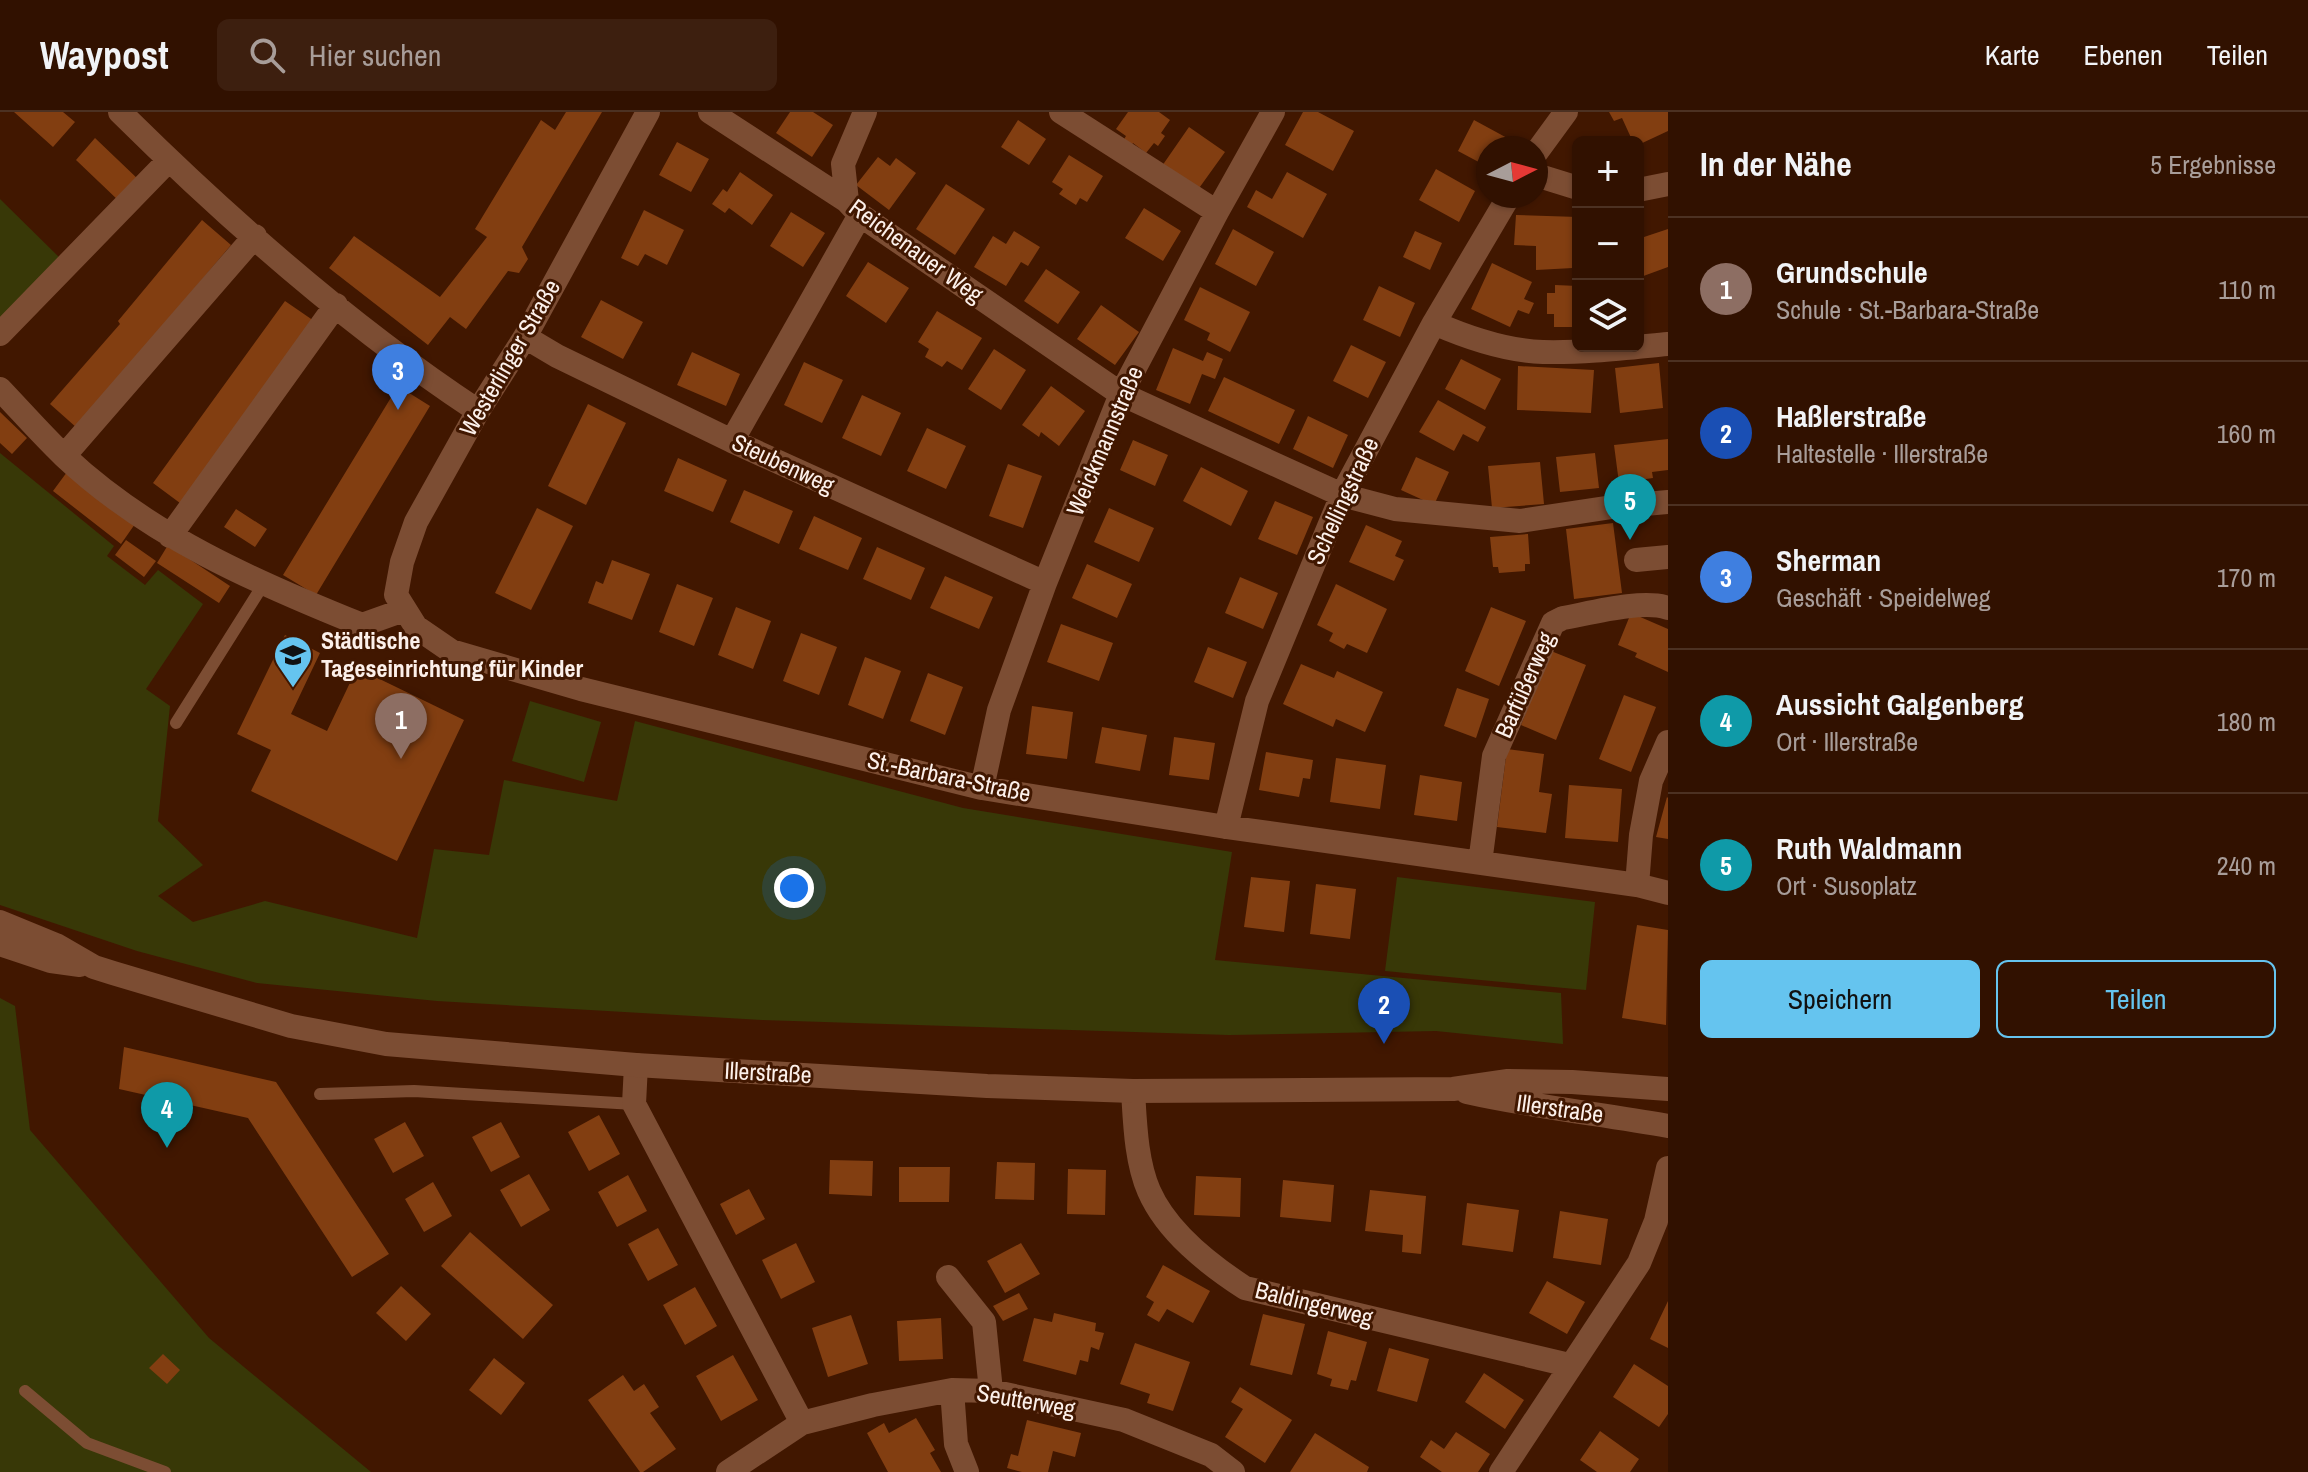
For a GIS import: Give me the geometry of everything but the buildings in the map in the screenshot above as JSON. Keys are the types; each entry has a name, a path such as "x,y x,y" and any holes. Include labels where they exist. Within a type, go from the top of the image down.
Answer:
{"street":[{"path":"120,112 169,160 336,305 444,389 478,411"},
{"name":"Westerlinger Straße","path":"404,610 396,595 402,562 416,522 478,411 525,337 648,112"},
{"name":"Reichenauer Weg","path":"710,112 1121,394 1342,495 1395,509 1520,521 1668,502"},
{"path":"732,441 853,208 843,164 865,112"},
{"path":"1061,112 1217,212"},
{"name":"Weickmannstraße","path":"982,788 999,710 1045,583 1121,394 1273,112"},
{"path":"1548,137 1566,112"},
{"path":"0,334 169,160"},
{"path":"1548,179 1572,186"},
{"path":"1644,189 1668,184"},
{"name":"Schellingstraße","path":"1226,827 1257,701 1342,495 1434,323 1502,208"},
{"path":"64,456 255,236"},
{"path":"170,536 336,305"},
{"path":"1434,323 1467,337 1539,352 1668,344"},
{"name":"Steubenweg","path":"525,337 557,356 732,441 1045,583"},
{"path":"0,389 64,456 118,501 170,536 263,585 362,625 404,610"},
{"path":"1636,560 1668,557"},
{"name":"Barfüßerweg","path":"1480,863 1494,756 1553,623 1563,618 1641,606 1658,604 1668,608"},
{"name":"St.-Barbara-Straße","path":"404,610 416,627 451,651 581,689 982,788 1226,827 1637,885 1668,893"},
{"path":"1637,885 1641,835 1651,781 1668,742"},
{"name":"Illerstraße","path":"0,922 56,945 94,967"},
{"name":"Illerstraße","path":"0,944 51,961 94,967 291,1026 386,1044 636,1065 987,1086 1133,1091 1453,1089 1508,1081 1668,1088"},
{"path":"636,1065 634,1104 802,1423"},
{"name":"Illerstraße","path":"1453,1089 1508,1101 1668,1126"},
{"name":"Baldingerweg","path":"1133,1091 1140,1160 1149,1191 1172,1227 1211,1265 1245,1288 1569,1365"},
{"path":"1501,1472 1639,1263 1662,1222 1668,1168"},
{"path":"948,1277 984,1322 991,1391"},
{"path":"952,1390 956,1444 967,1472"},
{"name":"Seutterweg","path":"728,1472 802,1423 952,1390 991,1391 1124,1420 1211,1455 1233,1472"}],"lane":[{"path":"176,723 263,585"},
{"path":"320,1094 414,1091 634,1104"},
{"path":"25,1391 87,1443 165,1472"}],"shaded area":[{"path":"0,199 62,260 0,320"},
{"path":"0,453 114,546 107,556 145,585 158,570 203,604 146,689 170,706 158,821 203,865 158,896 193,922 265,901 417,938 434,849 489,855 504,780 617,801 635,721 963,808 1232,852 1215,960 1561,993 1563,1044 1436,1031 1229,1035 762,1020 437,1001 257,983 137,951 0,905"},
{"path":"530,701 601,722 584,782 512,761"},
{"path":"1397,877 1595,902 1586,990 1385,971"},
{"path":"0,998 15,1006 30,1130 209,1338 371,1472 0,1472"}],"place":[{"name":"Sherman","path":"398,410"},
{"name":"Ruth Waldmann","path":"1630,540"},
{"name":"Städtische Tageseinrichtung für Kinder","path":"293,689"},
{"name":"Grundschule","path":"401,759"},
{"name":"Haßlerstraße","path":"1384,1044"},
{"name":"Aussicht Galgenberg","path":"167,1148"}]}
